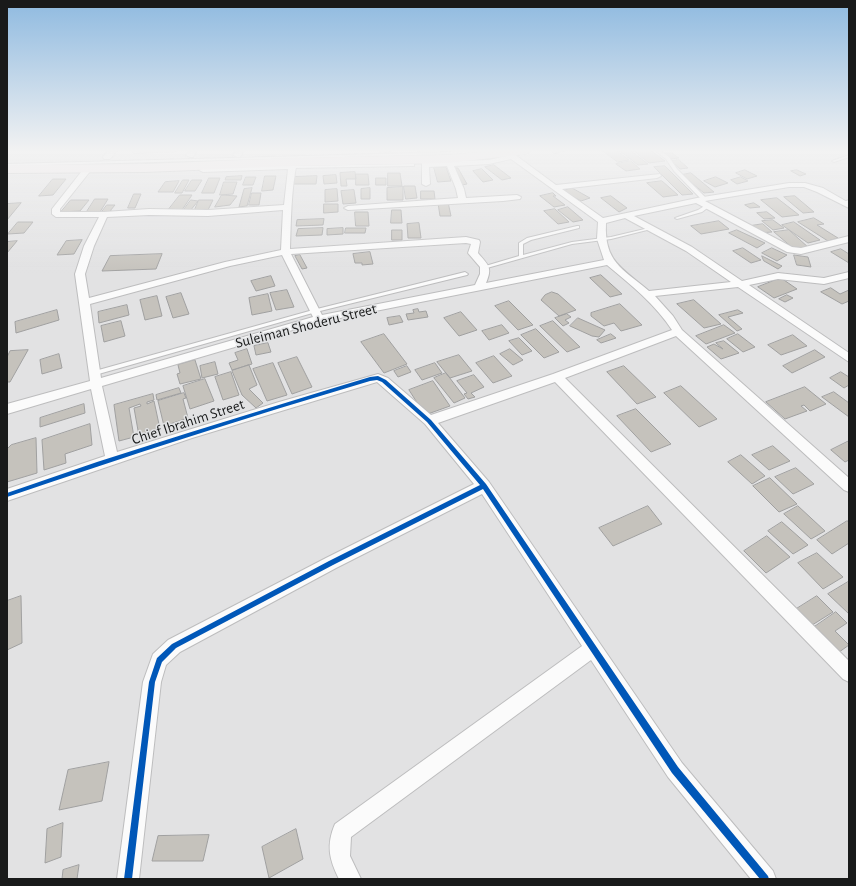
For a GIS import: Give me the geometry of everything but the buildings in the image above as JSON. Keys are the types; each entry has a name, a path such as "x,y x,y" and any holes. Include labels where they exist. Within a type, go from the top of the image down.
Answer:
{"street":[{"path":"70,191 54,212 56,214 149,212 208,213 288,207"},
{"path":"289,191 285,252 317,315"},
{"path":"460,191 462,201"},
{"path":"561,191 602,221 757,191"},
{"path":"823,191 847,203"},
{"path":"348,208 518,197"},
{"path":"703,202 790,250 801,250 849,239"},
{"path":"104,214 89,246 80,274 96,378 112,458"},
{"path":"627,216 689,249 849,358"},
{"path":"602,221 601,238 609,262 647,294 669,318 678,332 849,486"},
{"path":"85,302 147,287 235,262 285,252 473,240 476,244 472,253 485,266 485,274 479,287"},
{"name":"Suleiman Shoderu Street","path":"7,409 96,378 317,315 479,287 609,262"},
{"path":"647,294 741,284 778,276 824,281 849,275"},
{"path":"678,332 558,377 429,421 484,486 592,649 675,770 765,879"},
{"path":"558,377 849,673"},
{"name":"Chief Ibrahim Street","path":"7,495 112,458 244,416 370,379 378,378 384,381 429,421"},
{"path":"128,879 152,682 159,660 174,646 331,563 484,486"},
{"path":"350,879 341,861 337,846 342,831 592,649"}],"lane":[{"path":"677,218 700,211 703,202 694,191"},
{"path":"521,257 521,243 577,227"},
{"path":"485,266 572,243 652,228"},
{"path":"317,315 465,274"}],"cycle path":[{"path":"7,495 233,420 370,379 378,378 384,381 429,421 484,486 675,770 765,879"},
{"path":"128,879 152,682 159,660 174,646 331,563 484,486"}]}
